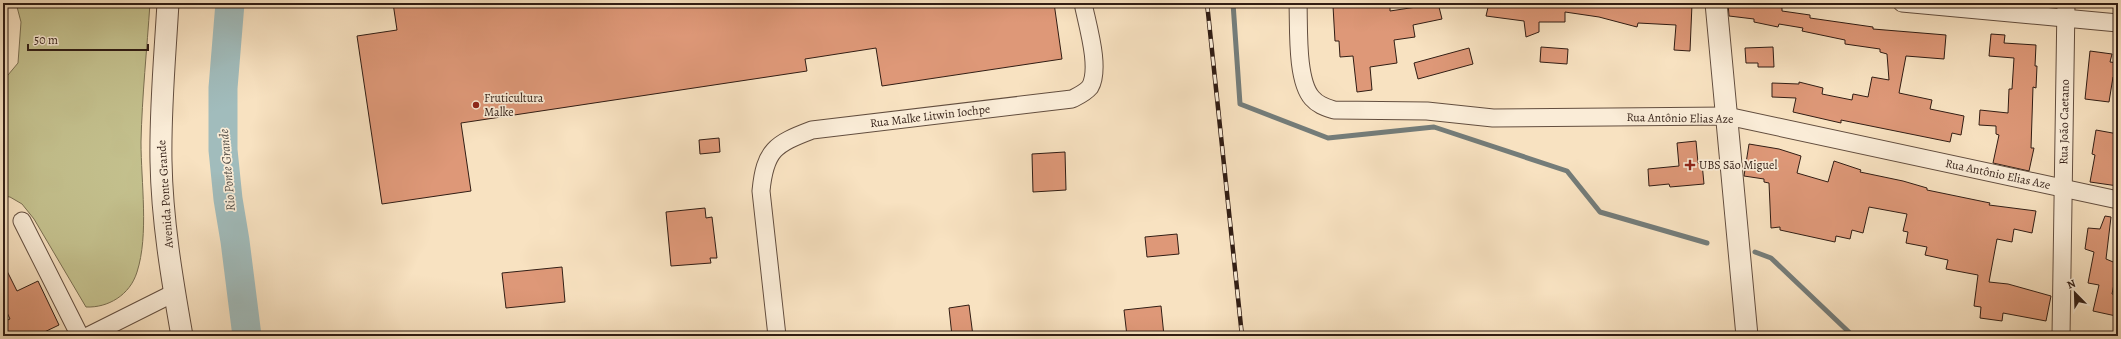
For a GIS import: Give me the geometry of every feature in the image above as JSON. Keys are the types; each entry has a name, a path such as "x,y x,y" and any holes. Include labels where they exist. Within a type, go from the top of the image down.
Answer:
{"street":[{"name":"Avenida Ponte Grande","path":"168,3 163,86 161,162 166,231 174,293 182,336"},
{"name":"Rua Malke Litwin Iochpe","path":"777,336 761,191 763,168 772,152 787,139 812,130 1072,99 1083,94 1090,86 1093,75 1094,61 1083,3"},
{"name":"Rua Antônio Elias Aze","path":"1298,3 1302,72 1311,97 1319,105 1334,110 1427,111 1493,118 1727,116 2118,200"},
{"path":"1716,3 1747,336"},
{"path":"1902,3 2066,11 2118,23"},
{"name":"Rua João Caetano","path":"2061,336 2066,11"},
{"path":"22,222 80,336"},
{"path":"88,336 174,293"}],"shaded area":[{"path":"16,3 150,3 143,90 141,142 144,225 141,257 134,280 129,287 117,298 102,305 86,307 34,219 22,204 10,197 3,196 3,81 18,63 21,22"}],"building":[{"name":"Fruticultura Malke","path":"393,3 1054,3 1062,59 882,86 876,48 805,59 807,71 461,123 471,191 382,204 357,36 397,30"},
{"path":"1390,3 1390,11 1423,6 1422,3 1438,3 1442,19 1413,25 1415,37 1394,40 1397,63 1370,67 1372,90 1357,92 1353,56 1340,57 1339,41 1335,41 1333,6"},
{"path":"1489,3 1692,4 1690,51 1674,50 1676,25 1638,23 1637,27 1599,17 1565,12 1565,22 1539,22 1539,32 1526,37 1524,21 1486,16"},
{"path":"1728,3 1765,3 1782,8 1782,11 1810,15 1810,18 1873,27 1873,29 1946,35 1944,59 1906,56 1899,93 1932,100 1930,109 1964,116 1961,135 1952,133 1950,142 1841,120 1841,123 1793,112 1796,98 1772,97 1772,83 1799,84 1799,82 1823,88 1822,94 1852,100 1853,94 1868,97 1872,77 1889,80 1887,54 1880,52 1880,49 1845,44 1845,40 1802,31 1803,28 1779,24 1778,27 1754,22 1754,19 1729,16"},
{"path":"1991,34 2005,35 2004,43 2036,45 2036,88 2033,87 2031,148 2034,148 2029,171 1993,163 1999,135 1996,134 1996,126 1979,125 1980,110 2008,113 2009,89 2012,89 2014,58 1989,56"},
{"path":"1541,47 1568,49 1567,64 1540,62"},
{"path":"1773,47 1774,67 1758,67 1758,63 1746,63 1745,48"},
{"path":"1469,48 1473,64 1418,79 1414,63"},
{"path":"2090,51 2112,54 2110,62 2118,63 2118,78 2113,77 2109,102 2085,99"},
{"path":"2096,130 2118,134 2118,186 2090,182 2095,155 2092,154"},
{"path":"719,138 720,152 700,154 699,140"},
{"name":"UBS São Miguel","path":"1696,141 1698,163 1702,163 1704,184 1670,187 1669,184 1649,186 1648,169 1679,166 1677,143"},
{"path":"1749,144 1779,149 1801,156 1797,173 1828,182 1834,161 1861,170 1860,172 1903,181 1927,188 1927,190 1990,203 1989,205 2036,211 2032,233 2014,229 2012,242 1997,239 1989,282 2008,284 2051,296 2046,321 2003,313 2002,321 1980,318 1981,307 1974,306 1978,275 1946,269 1948,260 1925,255 1927,247 1906,243 1908,232 1903,231 1907,214 1869,207 1863,233 1852,230 1850,239 1836,236 1835,242 1780,230 1780,227 1771,228 1769,183 1764,182 1764,179 1744,176"},
{"path":"1065,152 1066,190 1033,192 1032,154"},
{"path":"705,208 706,218 712,217 717,258 710,258 711,263 671,266 666,212"},
{"path":"2105,216 2111,217 2106,259 2118,264 2112,294 2118,295 2116,316 2093,311 2099,285 2088,283 2094,252 2085,249 2088,228 2100,229"},
{"path":"1177,234 1179,254 1147,257 1145,237"},
{"path":"3,263 17,291 38,281 59,325 36,336 3,336 3,322 10,319 3,304"},
{"path":"562,267 565,302 506,308 502,273"},
{"path":"969,305 973,336 952,336 949,308"},
{"path":"1161,306 1164,336 1127,336 1124,310"}],"waterway":[{"name":"Rio Ponte Grande","path":"230,3 223,88 223,150 228,199 247,336"},
{"path":"1233,3 1240,104 1328,138 1434,127 1567,171 1600,212 1707,243"},
{"path":"1755,252 1771,258 1853,336"}],"railway":[{"path":"1207,3 1242,336"}],"place":[{"name":"Fruticultura Malke","path":"476,105"},
{"name":"UBS São Miguel","path":"1690,165"}]}
